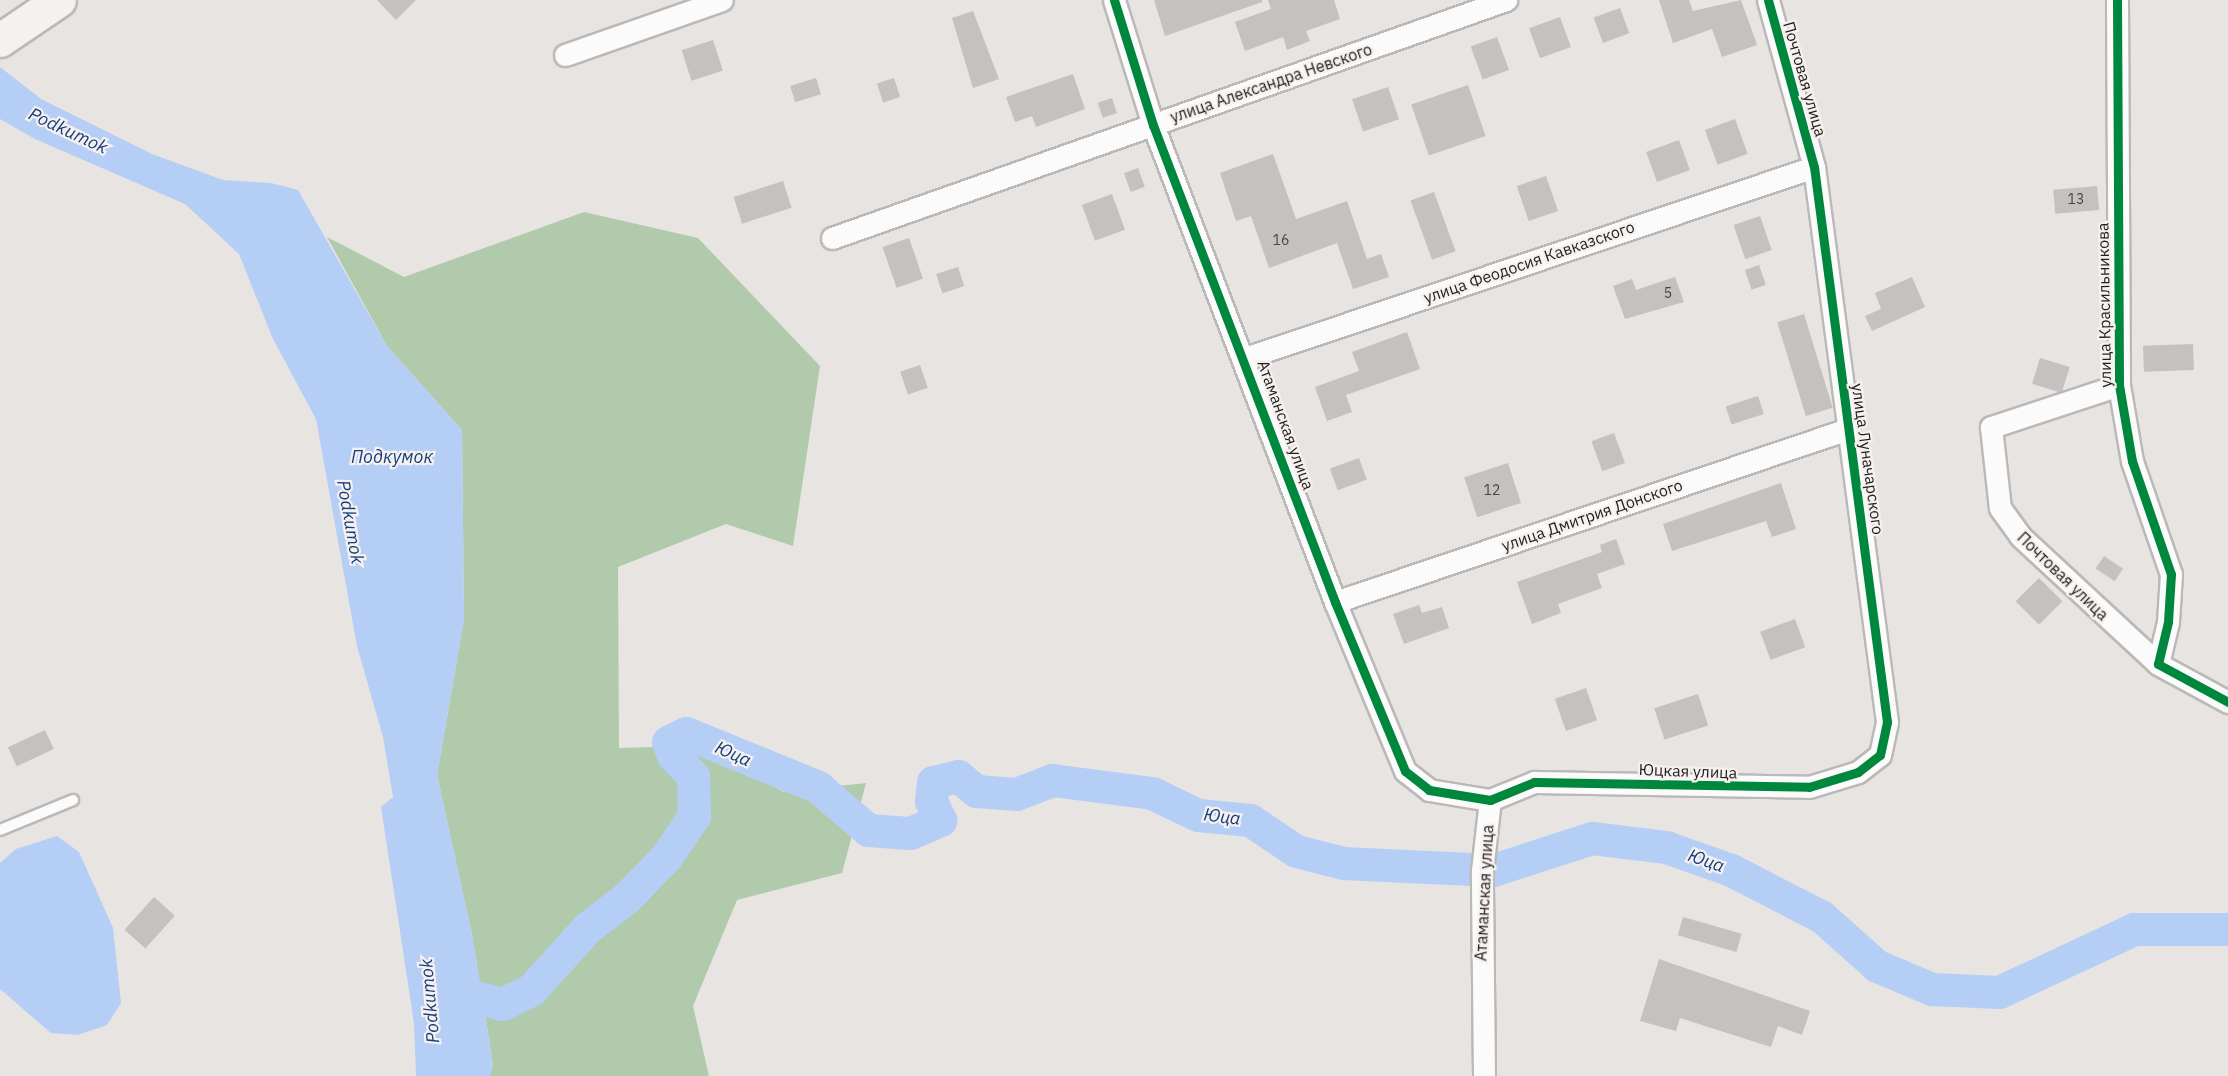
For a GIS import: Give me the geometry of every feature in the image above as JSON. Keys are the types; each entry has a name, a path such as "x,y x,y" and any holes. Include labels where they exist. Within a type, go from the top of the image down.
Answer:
{"main road":[{"path":"14,17 59,0"}],"street":[{"path":"565,56 722,0"},
{"name":"Атаманская улица","path":"1114,0 1153,125 1245,358 1335,602 1405,771 1429,790 1490,800 1482,871 1484,1076"},
{"name":"улица Александра Невского","path":"832,238 1506,0"},
{"name":"Почтовая улица","path":"1768,0 1814,167"},
{"name":"улица Красильникова","path":"2117,0 2119,385 2132,461 2171,574 2168,622 2157,664"},
{"name":"улица Феодосия Кавказского","path":"1245,358 1814,167"},
{"name":"улица Луначарского","path":"1814,167 1887,722 1880,755"},
{"name":"Почтовая улица","path":"2119,385 1991,428 2000,508 2020,536 2157,664"},
{"name":"улица Дмитрия Донского","path":"1335,602 1848,429"},
{"path":"2157,664 2228,702"},
{"name":"Юцкая улица","path":"1490,800 1534,782 1809,788 1858,772 1880,755"}],"lane":[{"path":"0,830 73,800"}],"green space":[{"path":"584,212 698,238 820,366 793,546 726,524 618,567 619,748 688,746 719,756 784,792 866,783 842,873 737,900 693,1006 709,1076 490,1076 493,1064 472,935 437,775 464,619 462,430 387,346 327,237 404,277"}],"water":[{"name":"Подкумок","path":"0,67 41,99 152,154 223,180 271,183 298,190 387,346 462,430 464,619 437,775 472,935 493,1064 490,1076 416,1076 414,1023 381,807 393,797 383,737 357,646 316,419 273,339 239,254 185,204 35,139 0,119"},
{"path":"57,836 79,852 113,928 121,1003 107,1025 78,1035 51,1033 0,989 0,863 16,849"}],"building":[{"path":"377,0 416,0 396,20"},
{"path":"1154,0 1262,0 1262,2 1165,36"},
{"path":"1268,0 1334,0 1340,19 1306,31 1310,41 1287,50 1283,37 1245,51 1235,22 1271,9"},
{"path":"1659,0 1689,0 1693,11 1741,0 1757,45 1722,57 1712,29 1673,43"},
{"path":"1620,8 1629,33 1603,43 1594,18"},
{"path":"973,11 999,79 973,88 952,18"},
{"path":"1560,17 1571,47 1540,58 1529,28"},
{"path":"1497,37 1509,70 1483,79 1471,47"},
{"path":"713,40 723,70 692,81 682,50"},
{"path":"1073,74 1085,109 1036,127 1032,116 1015,122 1006,97"},
{"path":"816,78 821,94 795,102 790,86"},
{"path":"894,78 900,97 883,103 877,84"},
{"path":"1468,85 1486,136 1429,156 1411,105"},
{"path":"1388,87 1399,119 1363,132 1352,99"},
{"path":"1112,98 1117,113 1103,118 1098,103"},
{"path":"1735,119 1748,154 1718,165 1705,130"},
{"path":"1679,140 1690,170 1657,182 1646,152"},
{"path":"1273,154 1296,219 1347,201 1367,259 1381,254 1389,277 1353,289 1337,243 1269,268 1251,216 1236,221 1220,173"},
{"path":"1138,168 1145,187 1131,192 1124,173"},
{"path":"1546,176 1558,211 1529,221 1517,186"},
{"path":"783,181 792,208 742,224 734,197"},
{"path":"2097,186 2099,210 2055,214 2053,190"},
{"path":"1434,192 1456,251 1432,260 1411,201"},
{"path":"1112,194 1125,230 1095,241 1082,205"},
{"path":"1760,216 1772,250 1745,259 1734,225"},
{"path":"909,238 923,279 897,288 883,247"},
{"path":"1759,265 1766,285 1752,290 1745,270"},
{"path":"958,267 964,286 942,293 936,274"},
{"path":"1675,277 1684,302 1625,319 1613,286 1632,279 1636,290"},
{"path":"1912,277 1925,307 1872,331 1865,316 1881,309 1875,293"},
{"path":"1804,314 1833,408 1806,416 1777,322"},
{"path":"1407,332 1420,369 1346,395 1352,412 1327,421 1315,387 1359,371 1352,352"},
{"path":"2193,344 2194,370 2144,372 2143,346"},
{"path":"2040,358 2070,367 2062,393 2032,384"},
{"path":"920,365 928,388 908,395 900,372"},
{"path":"1758,396 1764,414 1732,425 1726,407"},
{"path":"1614,433 1625,463 1602,471 1591,441"},
{"path":"1359,458 1367,480 1338,490 1330,469"},
{"path":"1508,463 1521,503 1477,517 1464,477"},
{"path":"1781,483 1796,529 1772,537 1766,521 1672,551 1663,524"},
{"path":"1616,539 1625,564 1597,574 1602,588 1558,604 1561,613 1532,624 1517,582 1602,552 1600,545"},
{"path":"2104,556 2123,569 2115,581 2096,568"},
{"path":"2039,578 2062,601 2039,625 2016,601"},
{"path":"1419,605 1422,613 1442,607 1449,628 1404,644 1393,614"},
{"path":"1795,619 1805,647 1770,660 1760,632"},
{"path":"1586,688 1597,720 1566,731 1555,699"},
{"path":"1698,694 1708,725 1664,740 1654,708"},
{"path":"45,730 54,749 17,766 8,747"},
{"path":"154,897 175,916 145,948 125,930"},
{"path":"1683,917 1742,934 1736,952 1678,935"},
{"path":"1659,959 1810,1011 1802,1035 1778,1026 1771,1047 1680,1018 1676,1031 1640,1021"}],"waterway":[{"name":"Юца","path":"436,986 502,1004 531,990 587,928 626,898 666,857 694,816 693,776 673,755 668,742 686,733 818,787 868,830 910,833 940,820 931,801 933,782 958,776 976,791 1016,794 1052,780 1152,793 1198,815 1250,820 1296,851 1343,863 1493,870 1592,838 1666,847 1731,870 1822,917 1877,966 1932,989 1999,992 2134,929 2228,929"}],"cycle path":[{"path":"1114,0 1153,125 1335,602 1405,771 1429,790 1490,800 1534,782 1809,787 1858,772 1880,755 1887,722 1814,167 1768,0"},
{"path":"2117,0 2119,385 2132,461 2171,574 2168,622 2158,664 2228,702"}],"water label":[{"name":"Podkumok","path":"68,131"},
{"name":"Podkumok","path":"350,522"},
{"name":"Podkumok","path":"430,1001"}]}
